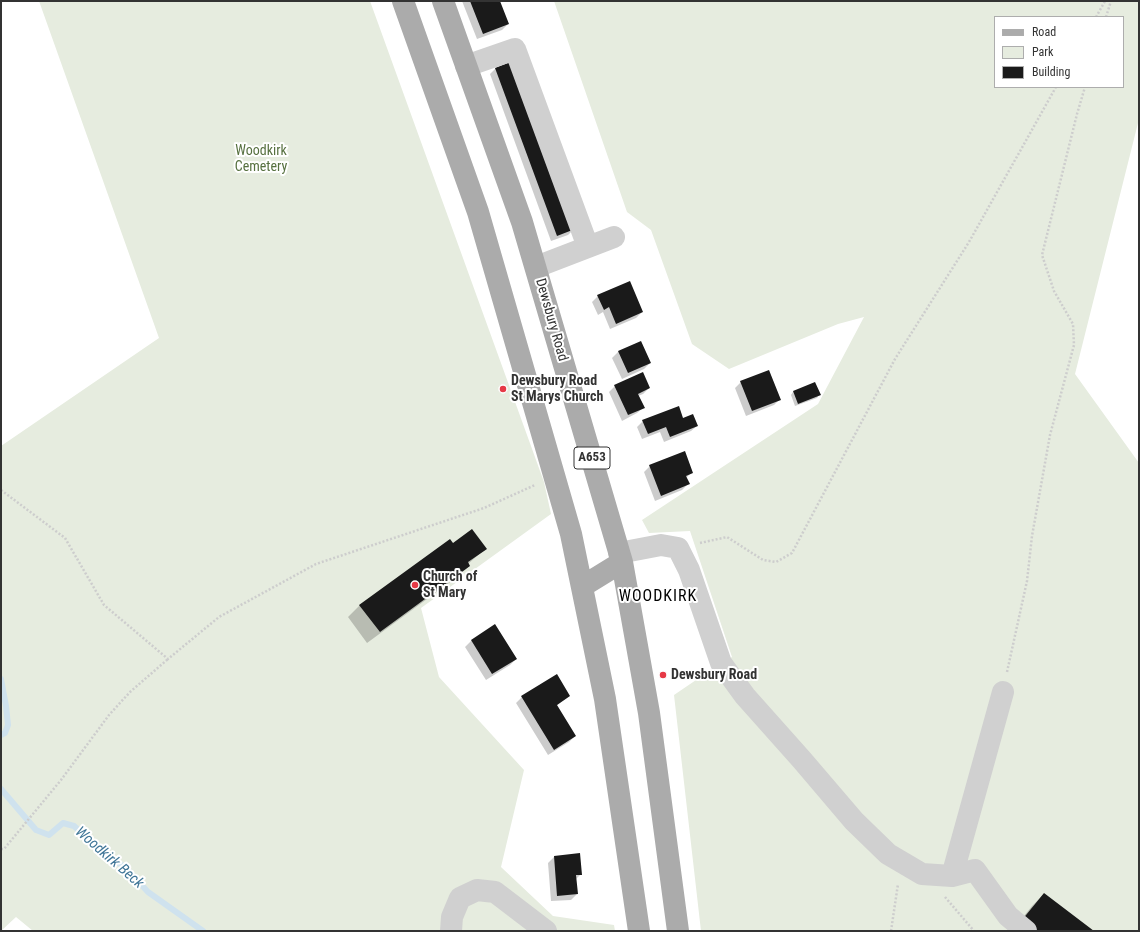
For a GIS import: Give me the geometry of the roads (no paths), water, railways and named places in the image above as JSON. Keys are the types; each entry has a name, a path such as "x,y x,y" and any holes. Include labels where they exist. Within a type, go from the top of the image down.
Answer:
{"main road":[{"path":"404,1 478,212 571,534 583,586 605,699 639,931"},
{"name":"Dewsbury Road","path":"443,1 522,222 621,558 648,713 678,931"},
{"path":"583,586 621,558"}],"lane":[{"path":"466,66 515,49 588,247"},
{"path":"536,267 614,237"},
{"path":"621,558 661,545 678,548 689,570 721,662 741,690 770,725 854,821 888,854 922,874 952,876 976,870 1008,916 1026,931"},
{"path":"952,876 1003,692"},
{"path":"451,931 452,917 460,898 477,890 495,892 546,931"}],"waterway":[{"name":"Woodkirk Beck","path":"1,679 8,725 5,733 1,735"},
{"name":"Woodkirk Beck","path":"1,789 36,830 49,835 63,823 74,826 96,849 125,867 148,892 203,931"}],"place":[{"name":"Dewsbury Road St Marys Church","path":"503,389"},
{"name":"Church of St Mary","path":"415,585"},
{"name":"Dewsbury Road","path":"663,675"}],"district":[{"name":"WOODKIRK","path":"658,597"}],"park label":[{"name":"Woodkirk Cemetery","path":"261,160"}]}
